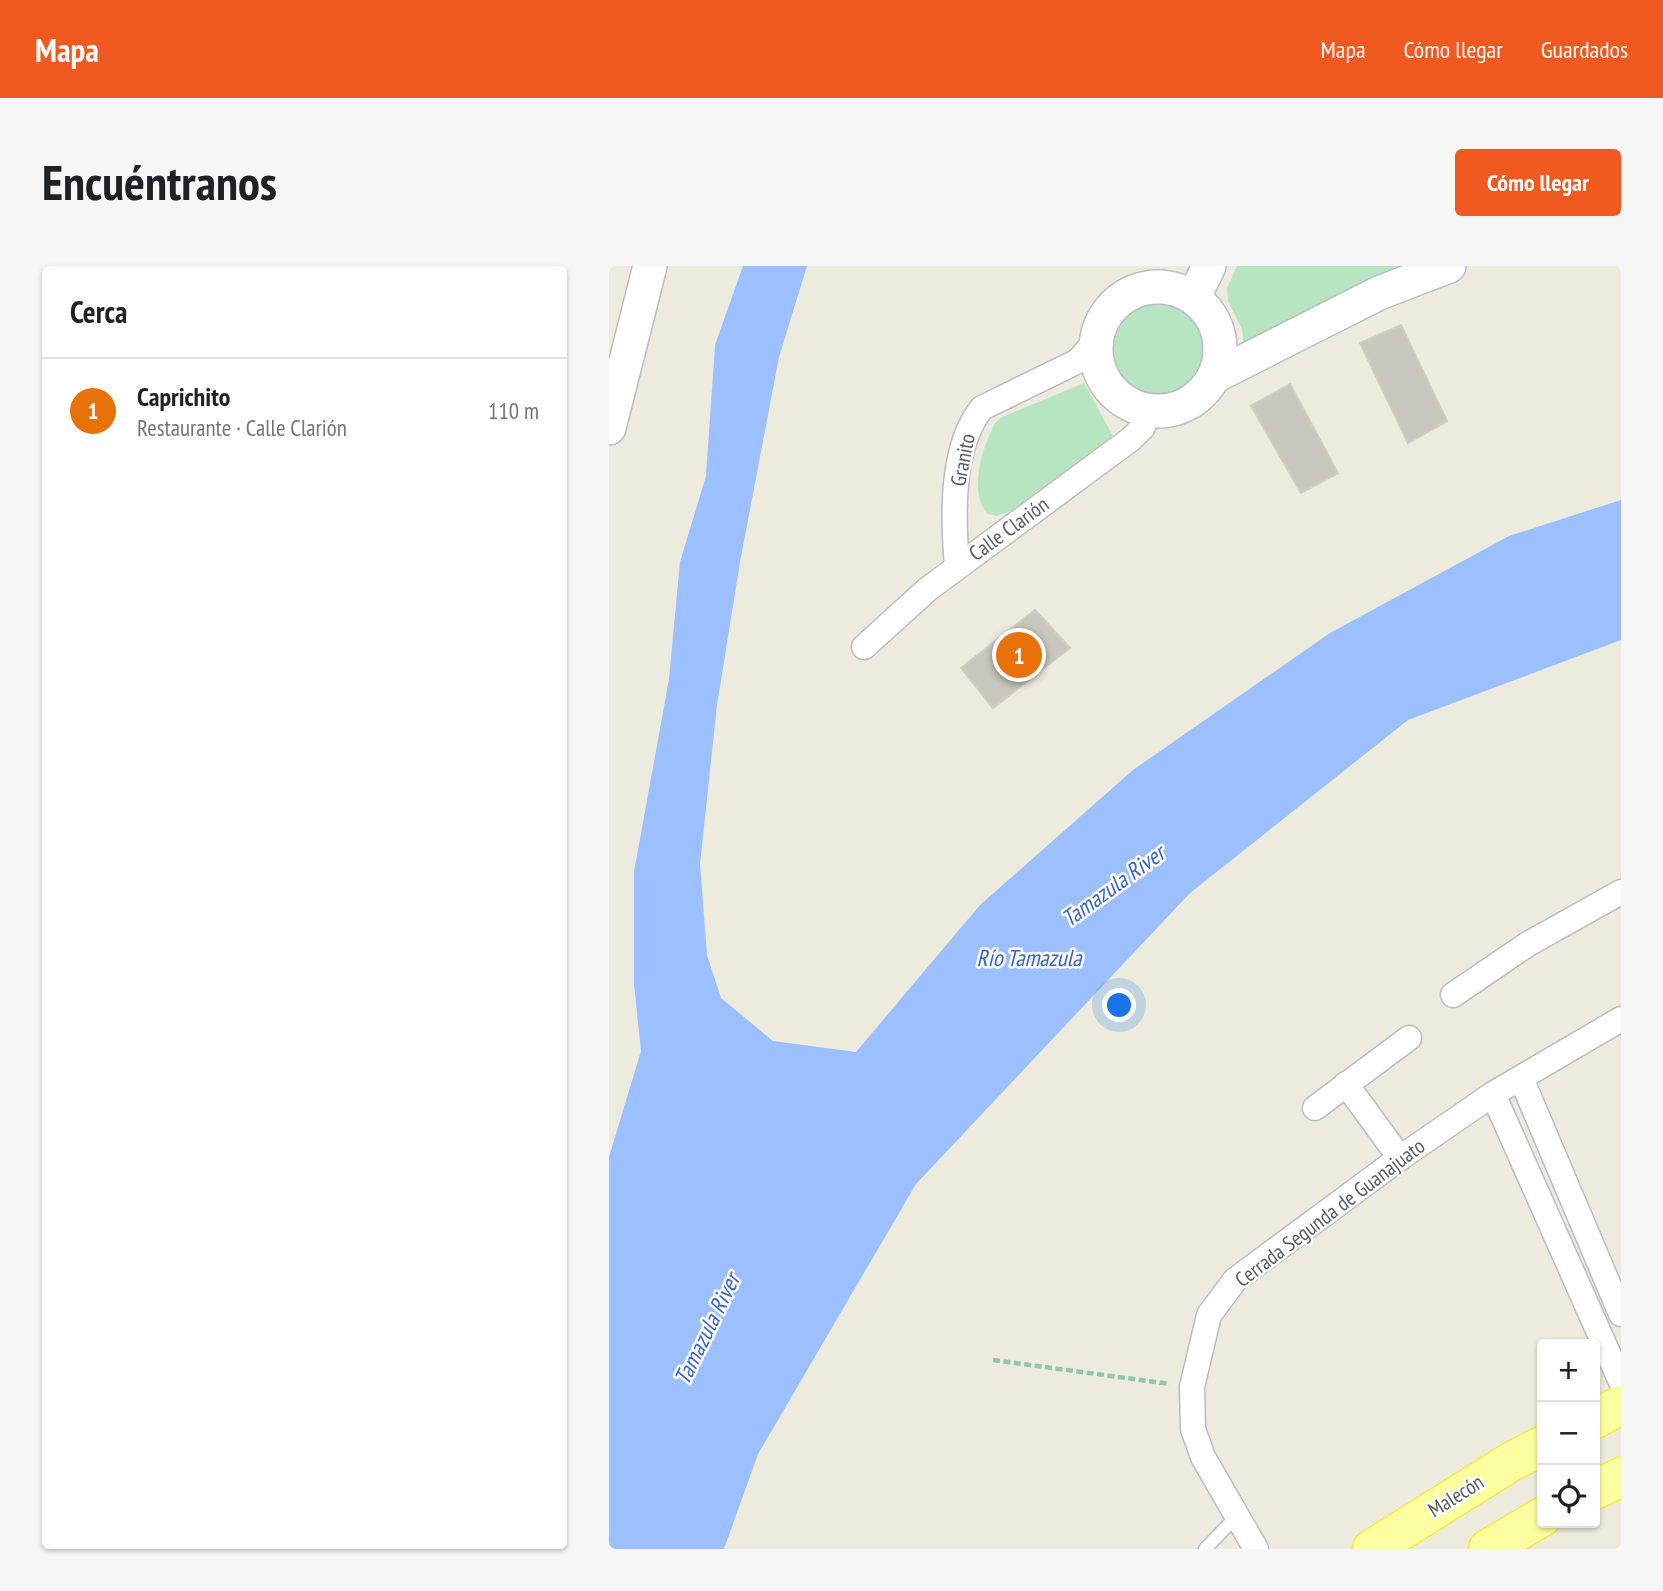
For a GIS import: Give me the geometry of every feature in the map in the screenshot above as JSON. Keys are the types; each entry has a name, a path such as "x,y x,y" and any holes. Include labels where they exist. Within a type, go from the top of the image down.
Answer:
{"main road":[{"path":"1600,1416 1621,1405"},
{"name":"Malecón","path":"1373,1549 1509,1463 1537,1449"},
{"path":"1600,1488 1621,1477"},
{"path":"1488,1549 1537,1520"}],"street":[{"path":"609,428 650,266"},
{"path":"1194,297 1209,266"},
{"path":"1215,376 1379,293 1449,266"},
{"path":"1159,276 1194,297 1214,319 1220,338 1221,357 1215,376 1204,392 1188,404 1169,410 1149,411 1131,405 1114,394 1103,378 1095,354 1102,321 1113,305 1159,276"},
{"name":"Granito","path":"957,567 953,517 971,422 982,408 1078,361 1096,340"},
{"name":"Calle Clarión","path":"865,647 957,567 1131,439 1143,427 1149,411"},
{"path":"1453,995 1528,944 1621,892"},
{"name":"Cerrada Segunda de Guanajuato","path":"1256,1549 1203,1457 1193,1429 1192,1387 1209,1315 1235,1280 1400,1157 1493,1094 1621,1018"},
{"path":"1315,1108 1409,1038"},
{"path":"1521,1078 1621,1314"},
{"path":"1346,1084 1400,1157"},
{"path":"1493,1094 1621,1381"}],"lane":[{"path":"1205,1549 1237,1516"}],"path":[{"path":"993,1360 1192,1387"}],"green space":[{"path":"1237,266 1448,266 1244,351 1242,329 1228,301 1227,288"},
{"path":"1161,303 1179,307 1194,317 1204,332 1208,350 1204,368 1194,383 1179,393 1161,397 1143,393 1128,383 1118,368 1114,350 1118,332 1128,317 1143,307"},
{"path":"1084,383 1113,436 1014,510 996,516 988,514 979,494 979,469 995,423 1002,417"}],"water":[{"path":"743,266 807,266 779,357 740,562 717,705 700,864 707,955 721,998 773,1041 856,1052 980,905 1133,770 1330,633 1509,536 1621,500 1621,640 1408,720 1190,893 916,1184 758,1454 724,1549 609,1549 609,1157 641,1051 634,984 634,872 669,679 680,562 706,476 715,345"}],"building":[{"path":"1401,325 1447,421 1408,443 1360,343"},
{"path":"1290,384 1338,473 1301,493 1251,406"},
{"path":"1035,610 1070,648 993,708 961,668"}],"place":[{"name":"Caprichito","path":"1019,655"}],"water label":[{"name":"Tamazula River","path":"1113,886"},
{"name":"Río Tamazula","path":"1029,958"},
{"name":"Tamazula River","path":"707,1329"}]}
